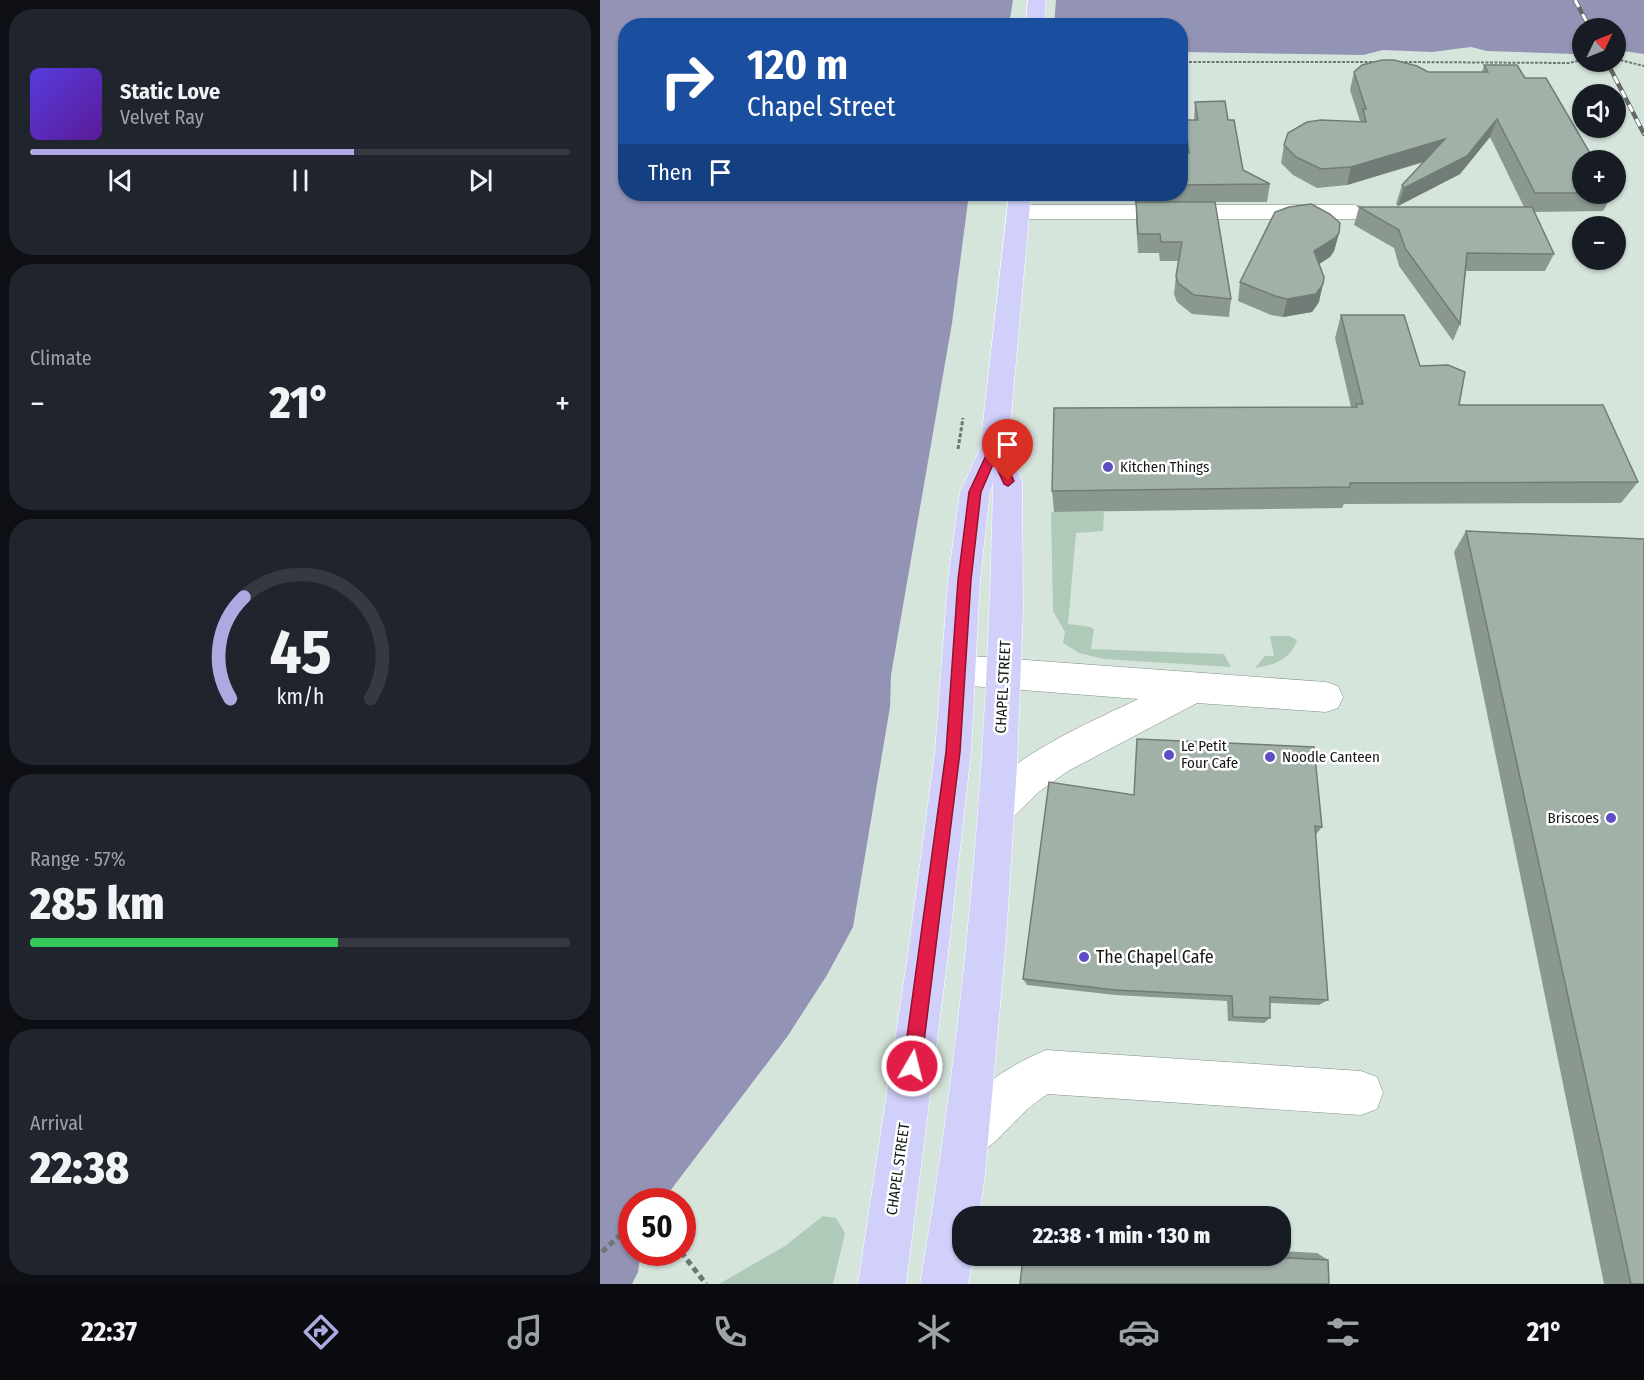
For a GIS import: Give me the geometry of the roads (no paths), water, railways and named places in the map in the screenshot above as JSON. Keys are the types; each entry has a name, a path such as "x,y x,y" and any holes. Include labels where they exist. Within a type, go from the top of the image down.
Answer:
{"main road":[{"path":"1035,18 1036,0"},
{"name":"CHAPEL STREET","path":"882,1284 930,942 953,752 964,580 975,492 994,449 1019,203"},
{"name":"CHAPEL STREET","path":"944,1284 966,1139 997,807 1004,674 1008,481 994,449"}],"lane":[{"path":"1019,203 1097,203 1355,212"},
{"path":"958,670 1326,698"},
{"path":"997,807 1027,779 1055,759 1195,688"},
{"path":"966,1139 1020,1085 1046,1072 1128,1080 1238,1084 1361,1093"}],"water":[{"path":"600,0 1644,0 1644,54 1626,51 1626,18 1572,18 1572,54 1487,51 1471,47 1432,52 1383,50 1363,55 1188,52 1188,18 618,18 618,201 968,201 952,323 891,675 890,707 853,927 827,975 787,1037 672,1188 618,1188 618,1266 639,1266 632,1284 600,1284"}],"railway":[{"path":"1575,0 1585,18"},
{"path":"1612,72 1644,134"}],"place":[{"name":"Kitchen Things","path":"1108,467"},
{"name":"Le Petit Four Cafe","path":"1169,755"},
{"name":"Noodle Canteen","path":"1270,757"},
{"name":"Briscoes","path":"1611,818"},
{"name":"The Chapel Cafe","path":"1084,957"}]}
